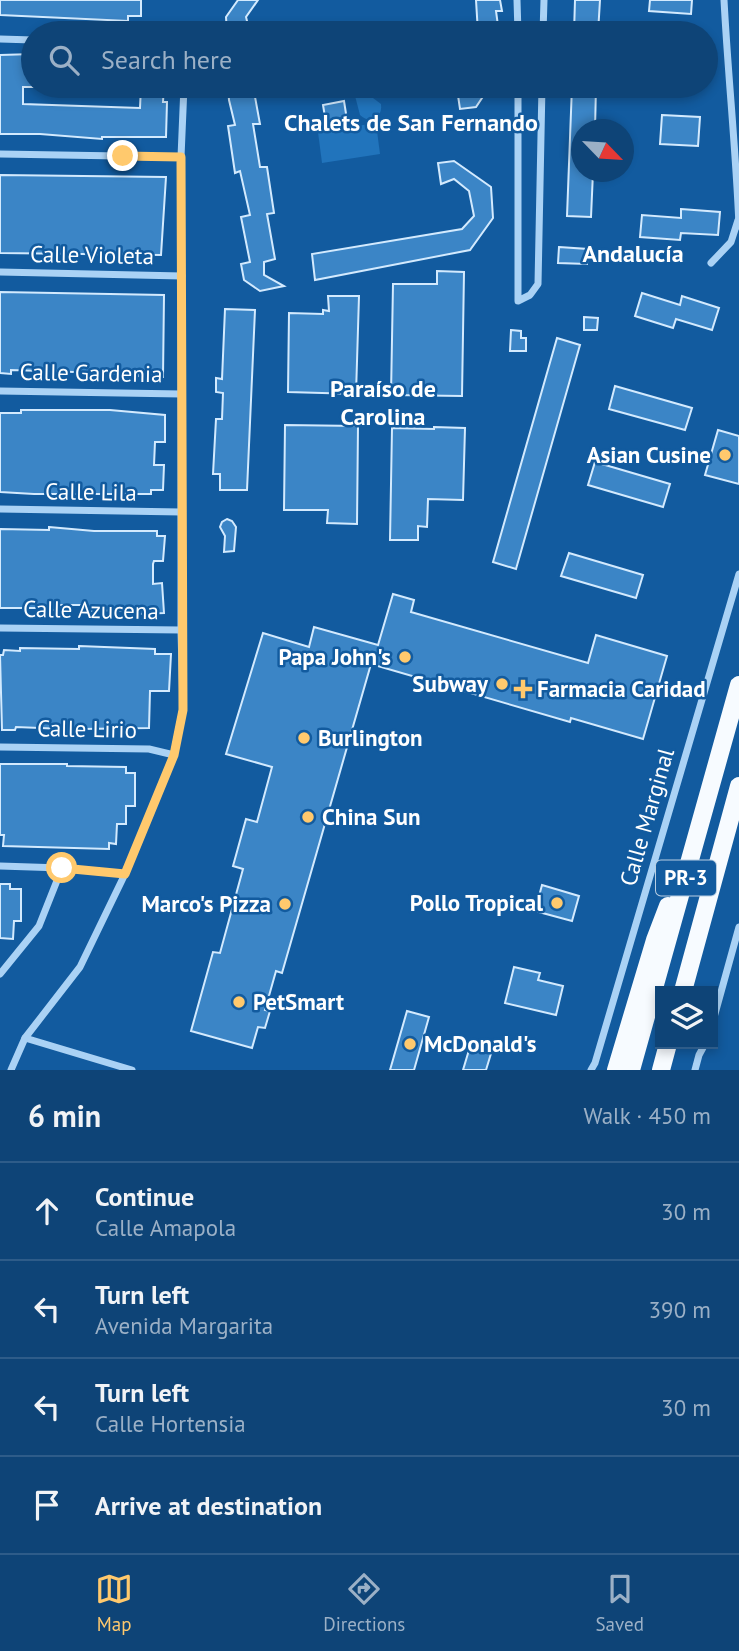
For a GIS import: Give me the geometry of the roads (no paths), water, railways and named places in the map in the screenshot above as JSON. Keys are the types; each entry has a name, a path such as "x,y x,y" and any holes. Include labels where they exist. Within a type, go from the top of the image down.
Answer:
{"main road":[{"name":"PR-3","path":"631,1070 739,685"},
{"name":"PR-3","path":"684,986 739,786"},
{"path":"617,1070 654,940 700,828"},
{"path":"694,952 739,828"},
{"path":"661,1070 667,1049"}],"street":[{"path":"517,0 518,21"},
{"path":"543,21 544,0"},
{"path":"724,0 727,61 738,151 739,226"},
{"path":"0,39 21,40"},
{"path":"11,1070 25,1038 80,967 125,874 174,755 183,710 181,157 183,98"},
{"path":"518,98 517,301 530,295 538,285 542,98"},
{"path":"0,154 181,157"},
{"path":"711,262 731,242 739,216"},
{"name":"Calle Violeta","path":"0,272 182,276"},
{"name":"Calle Gardenia","path":"0,391 181,394"},
{"name":"Calle Lila","path":"0,509 181,512"},
{"name":"Calle Marginal","path":"591,1070 739,574"},
{"name":"Calle Azucena","path":"0,628 181,630"},
{"name":"Calle Lirio","path":"0,747 149,749 174,755"},
{"path":"0,866 125,874"},
{"path":"0,974 39,926 62,868"},
{"path":"718,1005 736,948 739,927"},
{"path":"25,1038 132,1070"},
{"path":"695,1070 703,1049"}],"place":[{"name":"Asian Cusine","path":"725,455"},
{"name":"Papa John's","path":"405,657"},
{"name":"Subway","path":"502,684"},
{"name":"Farmacia Caridad","path":"523,689"},
{"name":"Burlington","path":"304,738"},
{"name":"China Sun","path":"308,817"},
{"name":"Pollo Tropical","path":"557,903"},
{"name":"Marco's Pizza","path":"285,904"},
{"name":"PetSmart","path":"239,1002"},
{"name":"McDonald's","path":"410,1044"}],"district":[{"name":"Chalets de San Fernando","path":"411,123"},
{"name":"Andalucía","path":"633,254"},
{"name":"Paraíso de Carolina","path":"383,403"}]}
